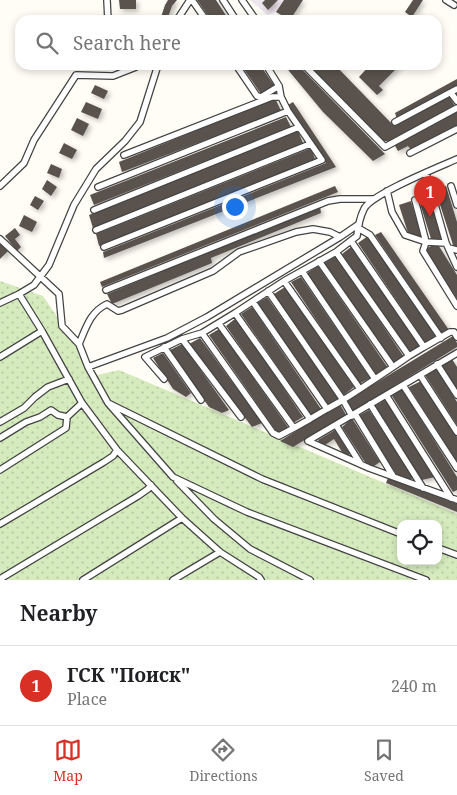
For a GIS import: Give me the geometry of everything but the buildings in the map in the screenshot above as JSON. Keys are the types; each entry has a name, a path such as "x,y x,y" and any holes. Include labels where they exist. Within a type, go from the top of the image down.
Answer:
{"street":[{"path":"107,0 108,15"},
{"path":"180,15 191,0 202,15"},
{"path":"223,0 233,15"},
{"path":"242,0 252,15"},
{"path":"446,0 454,5"},
{"path":"0,186 24,163 34,140 76,75 113,76 128,70"},
{"path":"0,303 34,285 49,265 74,205 96,169 125,141 140,122 156,70"},
{"path":"239,70 257,96 261,97 279,86"},
{"path":"104,247 322,160 288,111 281,97 279,86 269,70"},
{"path":"309,70 384,147 457,108"},
{"path":"395,122 454,91 457,101"},
{"path":"124,155 272,96 281,97"},
{"path":"98,187 288,111"},
{"path":"94,210 299,127"},
{"path":"410,154 457,129"},
{"path":"96,230 310,144"},
{"path":"164,379 145,357 219,324 284,281 336,252 357,236 364,208 373,199 457,159"},
{"path":"426,173 448,245 457,267"},
{"path":"451,186 457,204"},
{"path":"387,192 392,212 405,235 426,242 448,245 457,250"},
{"path":"106,290 328,201 373,199"},
{"path":"415,200 426,242 423,251 457,306"},
{"path":"88,367 167,338 207,317 359,226"},
{"path":"359,226 370,235 441,338"},
{"path":"79,344 93,314 107,304 122,310 213,270 240,252 296,232 314,229 330,232 340,237"},
{"path":"0,239 59,294 62,326 79,344 88,367 108,403 173,477 214,519 250,549 308,578 318,580"},
{"path":"351,240 424,347"},
{"path":"336,252 409,356"},
{"path":"319,261 393,367"},
{"path":"302,271 375,379"},
{"path":"284,281 360,389"},
{"path":"268,291 344,400 393,477"},
{"path":"20,294 82,403 118,450 182,518 220,552 261,580"},
{"path":"253,302 327,409"},
{"path":"235,313 310,418"},
{"path":"219,324 294,428"},
{"path":"0,358 42,331"},
{"path":"202,333 273,433 279,436 344,400 409,356 450,332 454,332 457,337"},
{"path":"182,339 240,417"},
{"path":"164,347 201,400"},
{"path":"454,499 360,464 308,441 455,354 457,362"},
{"path":"437,364 457,395"},
{"path":"420,375 457,432"},
{"path":"0,422 24,408 48,387 69,379"},
{"path":"403,385 457,468"},
{"path":"386,395 454,499"},
{"path":"0,470 66,428 67,417 82,403"},
{"path":"108,403 262,480 397,532"},
{"path":"370,404 423,488"},
{"path":"0,438 26,422 40,417 51,410 58,415 67,417"},
{"path":"336,425 360,464"},
{"path":"0,524 104,462 118,450"},
{"path":"173,477 246,512 426,580"},
{"path":"0,580 138,496 151,485"},
{"path":"83,580 182,518"},
{"path":"442,550 457,556"},
{"path":"173,580 220,552"}],"shaded area":[{"path":"250,0 284,0 276,12 267,15"}],"green space":[{"path":"0,281 43,296 97,375 119,370 457,514 457,580 0,580"}],"place":[{"name":"ГСК \"Поиск\"","path":"430,217"}]}
